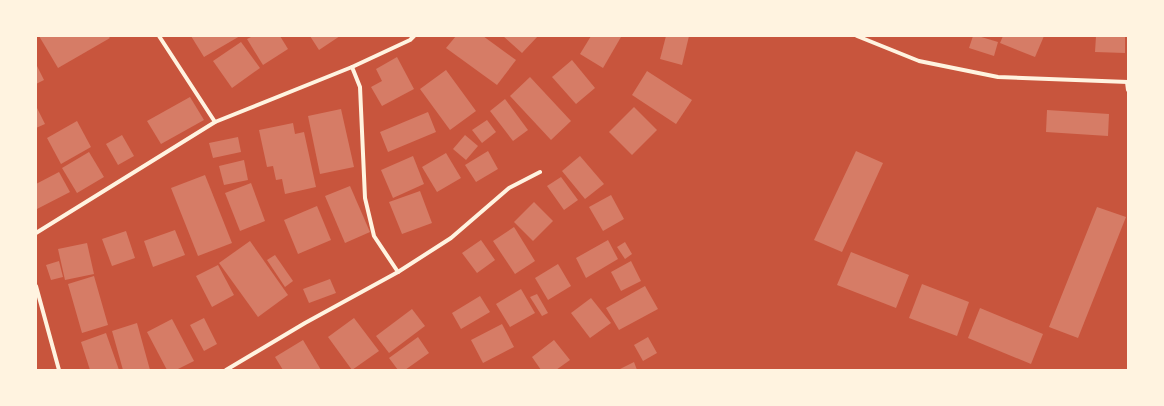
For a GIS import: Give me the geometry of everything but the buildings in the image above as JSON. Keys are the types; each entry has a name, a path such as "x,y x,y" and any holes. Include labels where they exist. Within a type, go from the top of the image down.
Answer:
{"street":[{"path":"159,36 215,122"},
{"path":"36,233 215,122 352,66 414,36"},
{"path":"857,36 919,61 998,77 1127,82 1128,90"},
{"path":"352,66 360,88 365,198 374,236 398,272"},
{"path":"226,370 305,323 398,272 451,238 509,188 540,172"},
{"path":"36,286 59,370"}]}
